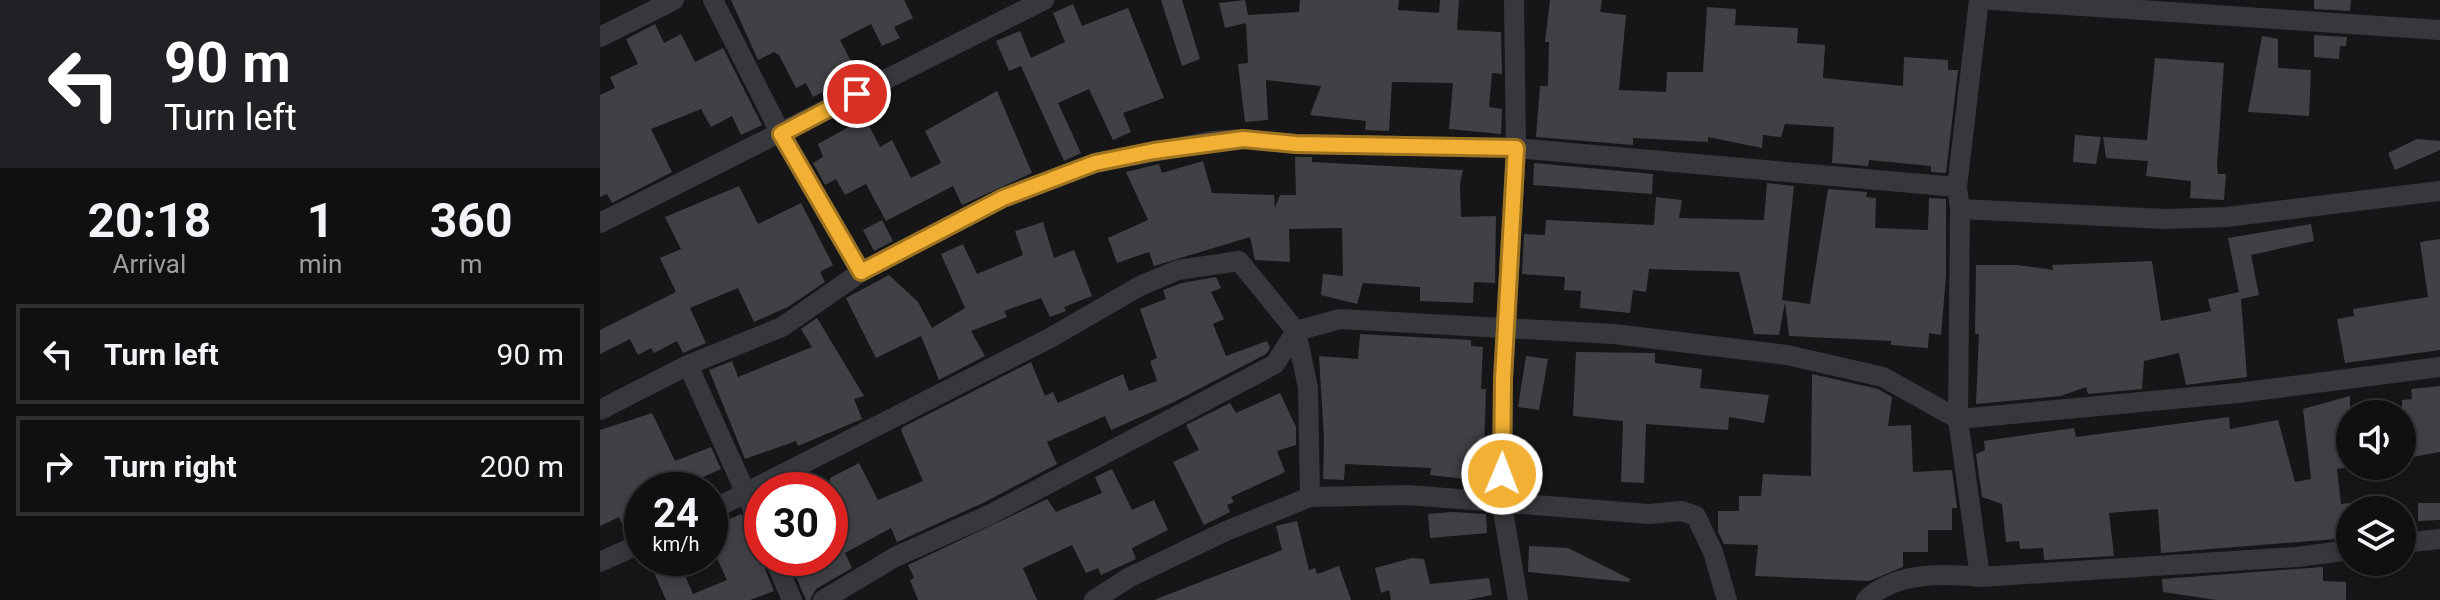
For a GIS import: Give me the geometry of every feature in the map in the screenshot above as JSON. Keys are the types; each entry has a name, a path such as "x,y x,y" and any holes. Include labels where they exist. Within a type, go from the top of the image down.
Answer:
{"street":[{"path":"600,37 674,0"},
{"path":"713,0 781,134 861,272"},
{"path":"600,223 1044,0"},
{"path":"1514,0 1516,148 1506,330 1502,505 1518,600"},
{"path":"1979,0 1957,187 1960,209 1958,419 1980,577"},
{"path":"1991,0 2440,30"},
{"path":"600,410 688,365 782,327 861,272 1003,198 1095,163 1154,151 1243,139 1296,144 1516,148 1957,187"},
{"path":"1960,209 2165,219 2211,218 2342,206 2440,191"},
{"path":"790,472 1050,338 1140,286 1178,270 1239,261 1296,331 1308,388 1310,497"},
{"path":"823,600 895,557 991,514 1275,364 1296,331 1340,319 1614,334 1787,355 1883,377 1958,419 2238,393 2440,367"},
{"path":"688,365 744,487"},
{"path":"1094,600 1130,577 1226,531 1310,497 1408,495 1502,505 1649,514 1682,511 1696,516 1713,552 1727,600"},
{"path":"2416,542 2440,539"},
{"path":"600,562 624,551"},
{"path":"1866,600 1882,587 1936,573 1980,577 2336,552"},
{"path":"782,576 792,600"}],"building":[{"path":"731,0 904,0 913,18 894,27 900,38 882,46 871,24 840,40 858,75 813,97 806,83 796,88 779,55 774,52 758,60"},
{"path":"1161,0 1182,0 1200,59 1182,66"},
{"path":"1245,0 1248,15 1299,12 1300,0 1399,0 1398,10 1439,13 1440,0 1459,0 1457,30 1501,32 1502,74 1492,73 1489,107 1502,109 1501,134 1449,129 1453,83 1392,82 1389,131 1365,130 1366,121 1310,115 1321,86 1266,80 1268,120 1245,122 1238,64 1248,63 1246,23 1225,28 1219,3"},
{"path":"1550,0 1602,0 1600,12 1626,15 1619,90 1666,92 1667,72 1703,72 1707,7 1736,9 1735,25 1798,28 1797,43 1825,45 1823,78 1903,86 1904,57 1948,60 1948,70 1958,70 1946,173 1931,172 1931,166 1869,160 1868,166 1832,163 1834,127 1785,124 1781,137 1763,135 1762,148 1708,137 1708,142 1633,138 1633,145 1536,137 1540,86 1548,86 1549,42 1545,42"},
{"path":"2314,0 2351,0 2350,11 2314,9"},
{"path":"1073,4 1082,26 1128,8 1164,98 1123,113 1131,132 1113,140 1089,89 1058,103 1081,153 1064,161 1021,66 1009,71 996,41 1020,31 1031,58 1065,42 1053,13"},
{"path":"655,24 664,43 681,34 695,62 723,48 762,125 741,135 732,116 711,127 701,109 651,129 672,172 612,203 607,194 600,197 600,95 615,88 610,77 638,64 626,39"},
{"path":"2314,35 2347,37 2346,46 2340,46 2339,59 2314,57"},
{"path":"2262,36 2278,39 2278,68 2311,70 2309,116 2248,112"},
{"path":"2155,58 2224,63 2217,166 2218,174 2226,174 2224,200 2190,198 2191,181 2146,176 2148,161 2106,158 2103,137 2147,140"},
{"path":"997,91 1032,173 962,205 953,186 886,221 866,184 845,195 836,179 825,185 813,163 823,157 818,144 865,118 880,147 892,140 911,178 941,163 925,131"},
{"path":"2075,135 2101,137 2096,164 2073,162"},
{"path":"2417,139 2440,141 2440,150 2395,170 2388,153"},
{"path":"1295,157 1312,157 1312,162 1463,170 1460,184 1461,217 1496,216 1495,283 1474,282 1473,303 1420,301 1420,287 1363,283 1357,304 1321,295 1323,274 1343,276 1342,228 1289,229 1290,262 1255,260 1250,237 1154,266 1149,252 1117,263 1108,238 1148,220 1126,172 1159,164 1162,173 1203,161 1212,193 1274,195 1275,208 1280,195 1296,195"},
{"path":"1534,163 1653,174 1652,194 1533,185"},
{"path":"1767,183 1794,186 1782,300 1810,304 1828,189 1867,192 1866,197 1876,198 1875,228 1928,230 1929,198 1946,199 1946,276 1941,335 1929,333 1928,348 1891,345 1891,341 1789,336 1785,302 1779,335 1754,334 1739,272 1649,269 1646,292 1633,290 1630,313 1580,308 1581,291 1564,290 1565,277 1522,274 1524,234 1545,235 1546,220 1654,225 1656,197 1682,200 1679,218 1764,220"},
{"path":"739,186 758,224 801,203 833,265 820,272 825,282 788,307 754,322 738,288 690,308 706,343 683,353 677,341 654,353 651,348 638,355 630,339 600,354 600,330 676,292 660,258 681,249 665,217"},
{"path":"882,220 893,241 874,251 863,230"},
{"path":"1043,222 1054,258 1074,250 1092,296 1064,307 1066,311 1050,317 1041,298 1004,311 1007,317 971,331 985,356 939,380 921,336 876,358 846,298 889,275 918,302 932,328 965,308 941,254 963,244 977,274 1023,255 1015,231"},
{"path":"2311,224 2314,241 2251,255 2259,295 2241,299 2247,377 2186,385 2179,353 2144,361 2142,389 2088,394 2086,387 2061,396 1976,404 1979,334 1975,334 1976,265 2017,265 2053,270 2052,265 2152,261 2161,321 2211,311 2208,299 2239,292 2228,238"},
{"path":"2440,239 2440,350 2345,363 2337,319 2354,316 2353,309 2428,297 2420,242"},
{"path":"1216,277 1221,288 1211,292 1224,319 1213,324 1226,356 1267,341 1270,348 1266,354 1174,402 1111,430 1105,416 1047,442 1057,464 985,502 897,542 891,528 848,551 848,472 842,472 859,463 878,500 923,481 901,430 903,427 1031,362 1045,396 1053,392 1058,403 1123,374 1129,391 1157,381 1150,361 1157,358 1140,309 1166,299 1163,290"},
{"path":"817,318 864,396 854,399 862,419 798,446 796,441 745,459 709,370 732,361 738,377 812,347 801,329"},
{"path":"1360,334 1471,340 1471,346 1483,347 1481,389 1486,389 1483,481 1430,475 1431,468 1345,464 1344,480 1323,479 1319,356 1358,359"},
{"path":"1576,352 1655,353 1655,363 1702,369 1700,388 1769,395 1764,423 1729,417 1728,430 1646,424 1644,483 1621,482 1623,421 1573,416"},
{"path":"1526,356 1548,359 1539,410 1518,407"},
{"path":"1812,374 1878,389 1892,397 1888,426 1911,425 1913,472 1952,470 1957,508 1952,508 1952,530 1928,530 1928,552 1903,552 1903,567 1869,581 1755,576 1758,545 1724,544 1718,532 1718,511 1739,511 1739,496 1761,496 1763,474 1811,476"},
{"path":"2440,386 2440,452 2416,456 2416,400 2402,400 2412,399 2411,389"},
{"path":"1280,393 1296,427 1296,445 1277,451 1285,472 1231,497 1234,502 1227,505 1230,512 1204,525 1173,462 1199,450 1186,425 1230,403 1236,413"},
{"path":"2350,396 2350,400 2336,400 2336,480 2340,496 2336,496 2336,539 2161,553 2158,509 2109,513 2114,556 2044,560 2043,548 2020,549 2019,541 2006,542 2002,504 1982,497 1976,454 1985,450 1984,441 2074,428 2076,437 2229,417 2230,429 2278,420 2295,482 2311,479 2303,409"},
{"path":"652,413 675,461 711,447 721,469 714,472 624,472 624,529 619,517 600,526 600,430"},
{"path":"1112,469 1132,510 1154,500 1168,530 1132,548 1136,559 1101,575 1098,568 1086,573 1072,545 1023,568 1037,600 918,600 908,565 1047,499 1056,512 1102,493 1095,477"},
{"path":"2418,503 2440,503 2440,520 2418,521"},
{"path":"741,514 744,520 744,576 768,576 774,591 750,600 666,600 655,576 685,576 693,594 727,580 728,520"},
{"path":"1428,514 1486,514 1487,533 1430,538"},
{"path":"1297,521 1309,570 1315,568 1317,574 1339,566 1351,600 1154,600 1282,550 1276,526"},
{"path":"1529,546 1568,548 1630,579 1629,582 1528,572"},
{"path":"1412,558 1424,559 1430,584 1489,578 1492,595 1467,600 1391,600 1389,590 1381,593 1375,568"},
{"path":"2323,567 2323,581 2346,582 2346,600 2217,600 2163,592 2162,579"},
{"path":"796,576 838,576 816,589 810,600 806,600"}],"route":[{"path":"857,94 781,134 861,272 1003,198 1095,163 1154,151 1243,139 1296,144 1516,148 1503,379 1502,474"}]}
